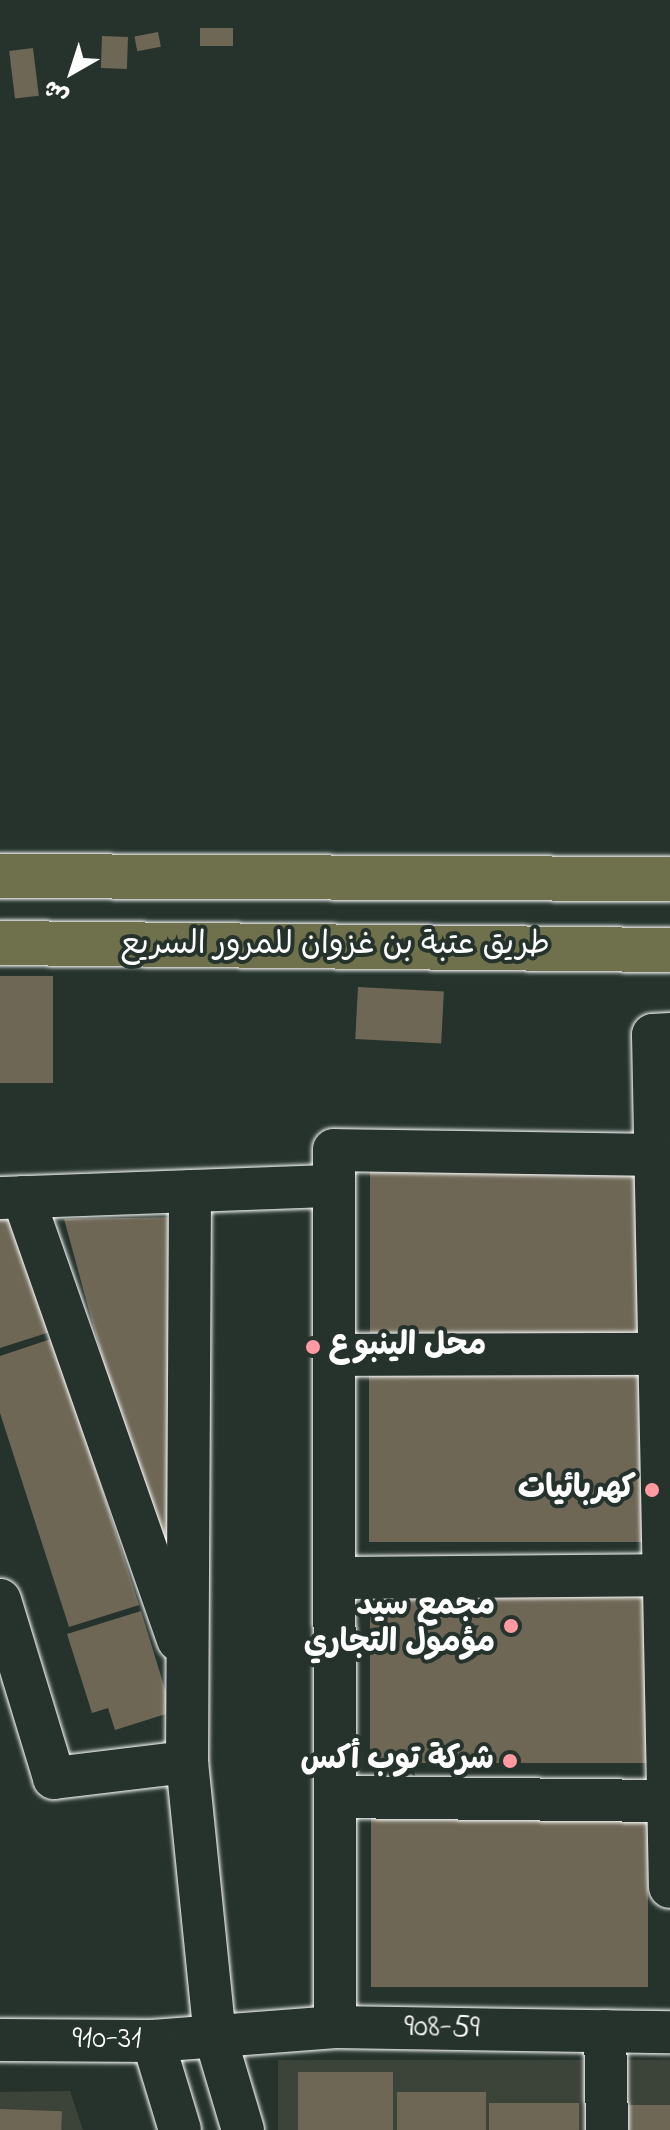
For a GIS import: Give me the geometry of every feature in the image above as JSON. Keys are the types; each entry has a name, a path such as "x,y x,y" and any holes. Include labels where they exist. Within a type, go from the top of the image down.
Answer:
{"highway":[{"path":"0,876 670,879"},
{"name":"طريق عتبة بن غزوان للمرور السريع","path":"0,943 670,950"}],"street":[{"path":"670,1034 653,1035 670,1887"},
{"path":"335,2027 334,1150 655,1155"},
{"path":"187,1667 12,1198 334,1186"},
{"path":"190,1191 187,1762 215,2036 243,2130"},
{"path":"335,1355 659,1354"},
{"path":"335,1578 664,1575"},
{"path":"0,1600 54,1778 187,1762"},
{"path":"335,1797 668,1801"},
{"name":"908-59","path":"215,2036 335,2027 670,2032"},
{"path":"605,2031 607,2130"},
{"name":"910-31","path":"0,2040 153,2041 215,2036"},
{"path":"153,2041 180,2130"}],"shaded area":[{"path":"278,2060 670,2060 670,2130 278,2130"},
{"path":"70,2091 83,2130 0,2130 0,2092"}],"building":[{"path":"200,28 233,28 233,46 200,46"},
{"path":"158,32 161,47 137,51 134,37"},
{"path":"102,36 128,37 127,69 101,68"},
{"path":"33,48 39,96 15,99 9,51"},
{"path":"0,976 53,976 53,1083 0,1083"},
{"path":"358,987 444,992 441,1043 355,1039"},
{"path":"370,1156 646,1156 646,1333 370,1333"},
{"path":"12,1207 53,1331 0,1348 0,1211"},
{"path":"183,1217 185,1528 151,1536 64,1219"},
{"path":"54,1338 139,1605 69,1627 0,1413 0,1356"},
{"path":"369,1365 645,1365 645,1542 369,1542"},
{"path":"370,1586 647,1586 647,1763 370,1763"},
{"path":"141,1611 172,1712 115,1730 108,1708 92,1713 67,1634"},
{"path":"371,1809 648,1809 648,1987 371,1987"},
{"path":"298,2072 393,2072 393,2130 298,2130"},
{"path":"397,2092 486,2092 486,2130 397,2130"},
{"path":"489,2103 579,2103 579,2130 489,2130"},
{"path":"629,2105 670,2105 670,2130 629,2130"},
{"path":"0,2109 62,2111 61,2130 0,2130"}],"place":[{"name":"محل الينبوع","path":"313,1347"},
{"name":"كهربائيات","path":"652,1490"},
{"name":"مجمع سيد مؤمول التجاري","path":"511,1626"},
{"name":"شركة توب أكس","path":"510,1761"}]}
